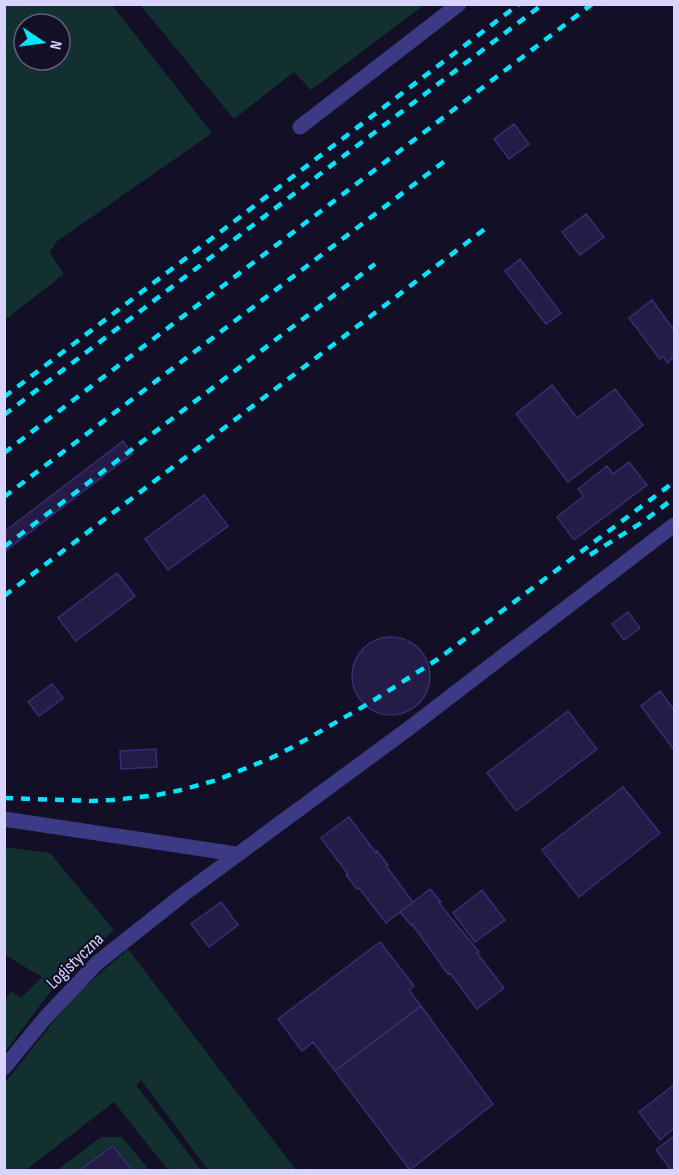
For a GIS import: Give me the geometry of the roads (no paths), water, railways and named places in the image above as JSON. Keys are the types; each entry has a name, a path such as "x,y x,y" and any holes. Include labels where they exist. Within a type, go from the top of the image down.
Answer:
{"street":[{"path":"300,127 459,4"},
{"name":"Logistyczna","path":"4,1068 45,1018 97,963 236,854 412,726 675,525"},
{"path":"4,819 236,854"}],"railway":[{"path":"4,397 519,4"},
{"path":"4,415 543,4"},
{"path":"4,453 592,4"},
{"path":"4,497 446,160"},
{"path":"4,596 490,225"},
{"path":"4,547 375,264"},
{"path":"4,798 92,801 157,795 217,780 271,758 371,702 438,659 674,482"},
{"path":"590,555 644,521 674,498"}]}
